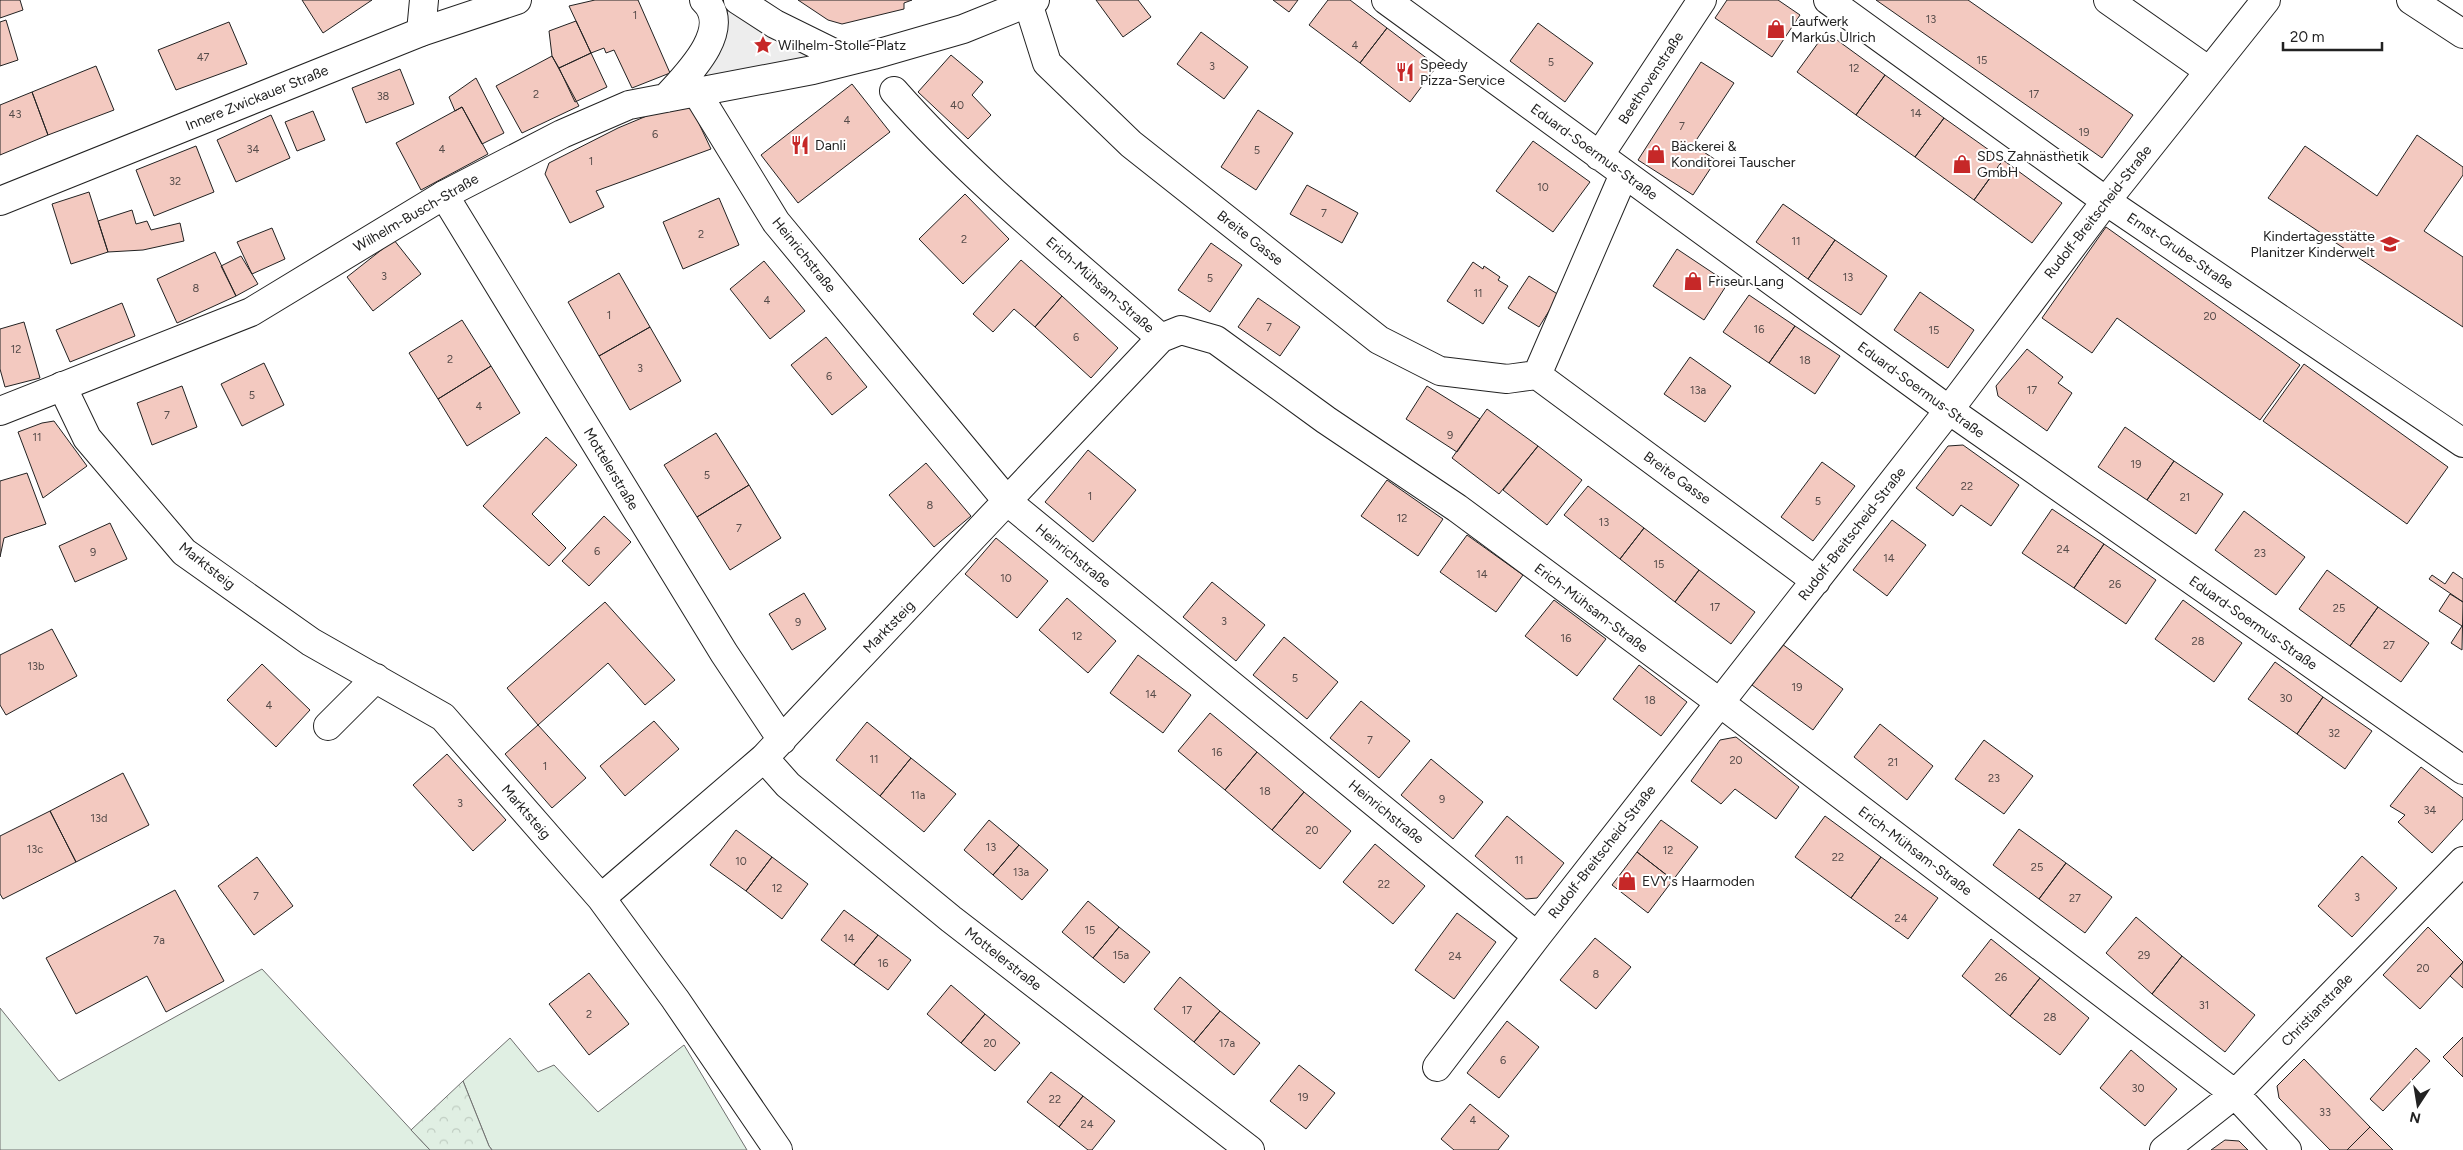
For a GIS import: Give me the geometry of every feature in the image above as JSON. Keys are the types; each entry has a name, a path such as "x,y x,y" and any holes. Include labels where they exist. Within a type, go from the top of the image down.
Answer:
{"street":[{"path":"421,32 424,0"},
{"name":"Innere Zwickauer Straße","path":"0,201 421,32 516,0"},
{"path":"666,98 692,69 705,50 714,30 713,16 704,0"},
{"path":"738,0 775,24 848,60 963,29 1031,2"},
{"name":"Eduard-Soermus-Straße","path":"1386,0 1948,410 2463,770"},
{"name":"Beethovenstraße","path":"1599,156 1702,0"},
{"name":"Ernst-Grube-Straße","path":"1828,0 2106,201 2463,443"},
{"path":"2108,0 2209,71"},
{"name":"Rudolf-Breitscheid-Straße","path":"1437,1067 1536,936 1816,581 2106,201 2266,0"},
{"path":"2411,0 2463,34"},
{"name":"Breite Gasse","path":"1031,2 1047,63 1131,144 1379,340 1440,371 1507,379 1537,375 1816,581"},
{"name":"Wilhelm-Busch-Straße","path":"0,411 251,312 444,195 570,130 629,105 813,70 848,60"},
{"name":"Erich-Mühsam-Straße","path":"894,91 914,114 991,188 1161,338 1181,330 1216,340 1326,420 1457,508 1719,702 2235,1094 2287,1150"},
{"name":"Heinrichstraße","path":"697,93 776,222 1008,502 1536,936"},
{"path":"1537,375 1624,174"},
{"name":"Mottelerstraße","path":"444,195 724,653 773,749 788,785 951,919 1250,1150"},
{"name":"Marktsteig","path":"600,898 773,749 1161,338"},
{"name":"Marktsteig","path":"62,386 87,438 184,552 311,642 443,717 600,898 675,999 778,1150"},
{"path":"328,726 376,678"},
{"name":"Christianstraße","path":"2164,1150 2235,1094 2463,861"}],"green space":[{"path":"262,969 430,1150 0,1150 0,1008 59,1081"},
{"path":"510,1038 538,1072 554,1065 598,1112 684,1045 747,1150 492,1150 463,1081"},
{"path":"463,1081 492,1150 430,1150 411,1130"}],"shaded area":[{"name":"Wilhelm-Stolle-Platz","path":"704,0 738,0 848,60 697,93 705,50"}],"building":[{"path":"0,0 20,0 23,10 0,18"},
{"path":"302,0 372,0 323,33"},
{"path":"595,0 638,0 670,73 632,88 614,50 606,53 604,48 591,53 569,6"},
{"path":"798,0 912,0 904,3 904,9 842,24 828,20"},
{"path":"1096,0 1138,0 1151,17 1123,37"},
{"path":"1273,0 1298,0 1289,12"},
{"path":"1328,0 1350,0 1387,28 1360,63 1309,25"},
{"path":"1727,0 1778,0 1800,15 1772,57 1715,18"},
{"path":"1876,0 1968,0 2133,115 2102,158"},
{"path":"6,20 18,60 0,66 0,22"},
{"path":"576,21 591,53 559,68 552,56 549,31"},
{"path":"229,22 247,64 176,90 158,50"},
{"path":"1538,23 1593,63 1565,102 1510,61"},
{"path":"1387,28 1437,66 1410,102 1360,63"},
{"path":"1201,32 1248,67 1224,99 1177,64"},
{"path":"1826,32 1885,75 1856,115 1797,72"},
{"path":"591,53 607,87 575,102 559,68"},
{"path":"951,55 983,82 972,95 991,115 968,139 918,92"},
{"path":"552,56 579,106 522,133 496,86"},
{"path":"1701,62 1734,83 1693,145 1716,160 1693,195 1638,160"},
{"path":"96,66 114,110 48,135 32,92"},
{"path":"400,69 414,104 366,123 352,88"},
{"path":"1885,75 1944,118 1915,157 1856,115"},
{"path":"476,78 504,133 482,144 462,107 455,111 449,97"},
{"path":"852,84 890,132 798,203 761,155"},
{"path":"32,92 48,135 0,155 0,105"},
{"path":"680,102 693,111 711,149 596,191 604,207 570,223 545,174 549,163 618,128"},
{"path":"462,107 488,154 421,190 396,143"},
{"path":"1258,110 1293,133 1256,190 1221,167"},
{"path":"313,111 325,140 297,151 285,122"},
{"path":"271,115 290,158 236,182 217,140"},
{"path":"1944,118 2003,160 1974,200 1915,157"},
{"name":"Kindertagesstätte Planitzer Kinderwelt","path":"2417,135 2463,167 2463,175 2424,231 2463,257 2463,327 2268,198 2305,146 2377,196"},
{"path":"1533,141 1590,182 1553,232 1496,191"},
{"path":"196,146 214,192 154,216 136,170"},
{"path":"2003,160 2062,203 2032,243 1974,200"},
{"path":"1307,185 1358,213 1342,243 1290,214"},
{"path":"89,192 108,252 71,264 52,204"},
{"path":"965,194 1009,239 963,284 919,239"},
{"path":"719,198 739,245 683,269 663,222"},
{"path":"1783,204 1835,240 1808,279 1756,242"},
{"path":"132,210 136,224 147,221 151,230 180,223 184,241 143,250 108,252 98,221"},
{"path":"2106,227 2300,365 2260,420 2117,318 2092,353 2042,318"},
{"path":"272,228 285,259 252,274 237,242"},
{"path":"394,240 421,274 373,311 347,277"},
{"path":"1835,240 1887,276 1861,315 1808,279"},
{"path":"1211,243 1242,265 1210,312 1178,290"},
{"path":"1677,249 1728,283 1704,320 1653,286"},
{"path":"215,252 236,296 177,323 157,279"},
{"path":"241,256 258,284 236,296 221,266"},
{"path":"1021,260 1062,296 1035,327 1014,309 993,332 973,314"},
{"path":"764,261 805,311 770,339 730,289"},
{"path":"1473,262 1483,269 1484,266 1500,277 1498,280 1508,286 1483,324 1447,301"},
{"path":"619,273 650,327 599,356 568,302"},
{"path":"1529,276 1559,295 1539,327 1508,308"},
{"path":"1920,292 1974,330 1948,368 1894,330"},
{"path":"1749,295 1795,326 1769,363 1723,332"},
{"path":"1062,296 1118,348 1091,378 1035,327"},
{"path":"1258,298 1300,327 1280,356 1238,327"},
{"path":"122,303 135,336 70,362 56,330"},
{"path":"462,320 491,366 438,399 409,353"},
{"path":"24,322 40,378 5,387 0,369 0,329"},
{"path":"1795,326 1840,356 1815,394 1769,363"},
{"path":"650,327 681,381 630,410 599,356"},
{"path":"826,337 867,387 832,415 791,365"},
{"path":"2027,349 2063,377 2058,383 2072,393 2047,431 1998,396 1996,386"},
{"path":"1690,357 1731,386 1705,422 1664,394"},
{"path":"264,363 284,405 242,426 221,384"},
{"path":"2304,364 2448,467 2407,524 2263,421"},
{"path":"491,366 520,413 467,446 438,399"},
{"path":"182,386 197,427 152,445 137,403"},
{"path":"1427,386 1480,419 1457,452 1406,419"},
{"path":"1487,409 1538,446 1499,494 1452,458"},
{"path":"54,421 87,466 43,498 18,432 42,423"},
{"path":"2125,427 2174,461 2147,500 2098,467"},
{"path":"716,433 749,485 697,517 664,465"},
{"path":"546,437 577,465 532,514 566,548 549,566 483,506"},
{"path":"1963,445 2019,485 1991,526 1961,505 1953,516 1916,488 1948,446"},
{"path":"1538,446 1582,480 1547,525 1503,490"},
{"path":"1088,450 1136,490 1093,542 1045,502"},
{"path":"2174,461 2223,494 2196,534 2147,500"},
{"path":"1822,462 1855,486 1813,541 1781,517"},
{"path":"926,463 971,516 934,547 889,495"},
{"path":"27,473 46,524 4,538 0,557 0,481"},
{"path":"1387,480 1443,519 1418,556 1361,516"},
{"path":"749,485 781,538 730,570 697,517"},
{"path":"1588,486 1644,528 1620,559 1564,515"},
{"path":"2052,509 2104,544 2074,588 2022,553"},
{"path":"2244,511 2305,557 2276,595 2215,550"},
{"path":"604,516 631,542 589,586 562,561"},
{"path":"1892,520 1926,545 1887,596 1853,570"},
{"path":"110,523 127,559 75,582 59,546"},
{"path":"1644,528 1699,570 1675,602 1620,559"},
{"path":"1467,535 1523,575 1496,612 1440,572"},
{"path":"996,538 1048,581 1017,618 965,574"},
{"path":"2104,544 2156,580 2126,624 2074,588"},
{"path":"1699,570 1755,612 1731,644 1675,602"},
{"path":"2327,570 2378,607 2350,646 2299,609"},
{"path":"2453,572 2463,579 2463,602 2429,579 2432,575 2445,584"},
{"path":"1212,582 1265,625 1236,661 1183,617"},
{"path":"804,593 826,629 792,650 769,614"},
{"path":"2450,594 2463,602 2462,650 2451,643 2462,626 2439,611"},
{"path":"1067,598 1116,641 1088,673 1039,630"},
{"path":"1554,600 1606,639 1577,676 1525,636"},
{"path":"2183,600 2242,643 2214,682 2155,639"},
{"path":"605,602 675,680 645,705 608,663 538,725 507,688"},
{"path":"2378,607 2429,643 2401,682 2350,646"},
{"path":"52,629 77,676 6,715 0,705 0,655"},
{"path":"1284,637 1338,682 1307,719 1253,675"},
{"path":"1782,644 1843,689 1813,730 1752,685"},
{"path":"1138,655 1191,695 1163,733 1110,693"},
{"path":"2275,662 2323,697 2297,734 2248,699"},
{"path":"262,664 310,710 276,747 227,700"},
{"path":"1639,665 1687,702 1661,736 1613,699"},
{"path":"2323,697 2372,731 2345,769 2297,734"},
{"path":"1361,701 1410,741 1379,778 1330,738"},
{"path":"1210,713 1257,752 1225,790 1178,751"},
{"path":"654,721 679,749 625,796 600,766"},
{"path":"867,722 911,758 880,796 836,760"},
{"path":"1880,724 1933,766 1907,800 1854,757"},
{"path":"538,725 586,778 552,808 505,754"},
{"path":"1736,737 1799,787 1776,819 1735,789 1721,804 1691,781 1720,740"},
{"path":"1984,740 2033,776 2004,814 1955,779"},
{"path":"1257,752 1304,792 1272,830 1225,790"},
{"path":"447,754 506,820 473,851 413,785"},
{"path":"911,758 956,794 924,832 880,796"},
{"path":"1431,759 1483,802 1453,839 1401,795"},
{"path":"2421,767 2463,798 2463,819 2432,853 2398,822 2405,815 2390,806"},
{"path":"123,773 149,825 76,862 50,811"},
{"path":"1304,792 1351,831 1320,869 1272,830"},
{"path":"50,811 76,862 3,899 0,894 0,836"},
{"path":"1507,816 1564,863 1537,898 1526,899 1475,856"},
{"path":"1825,816 1881,857 1851,898 1795,857"},
{"path":"989,820 1019,845 993,875 964,850"},
{"path":"1661,820 1698,847 1673,880 1637,852"},
{"path":"2019,829 2066,863 2039,899 1993,865"},
{"path":"736,830 772,857 746,891 710,865"},
{"path":"1375,844 1425,886 1393,924 1343,882"},
{"path":"1019,845 1048,870 1022,900 993,875"},
{"path":"1637,852 1673,880 1648,913 1612,885"},
{"path":"2362,856 2397,888 2352,937 2318,906"},
{"path":"257,857 293,906 254,935 218,886"},
{"path":"772,857 808,884 782,919 746,891"},
{"path":"1881,857 1938,898 1908,939 1851,898"},
{"path":"2066,863 2112,897 2085,933 2039,899"},
{"path":"175,890 224,981 166,1012 147,976 76,1014 46,958"},
{"path":"1088,901 1119,927 1093,958 1062,932"},
{"path":"844,910 878,935 854,965 821,940"},
{"path":"1457,913 1496,942 1454,999 1415,970"},
{"path":"2136,917 2182,956 2152,994 2106,953"},
{"path":"1119,927 1150,952 1124,983 1093,958"},
{"path":"2428,927 2463,962 2420,1009 2383,975"},
{"path":"878,935 911,960 888,990 854,965"},
{"path":"1595,938 1631,967 1596,1009 1560,980"},
{"path":"1991,939 2040,978 2010,1016 1962,976"},
{"path":"2182,956 2255,1015 2225,1052 2152,994"},
{"path":"2463,962 2463,988 2450,976"},
{"path":"589,973 629,1024 589,1055 549,1004"},
{"path":"1180,977 1220,1011 1194,1042 1154,1009"},
{"path":"2040,978 2089,1018 2060,1055 2010,1016"},
{"path":"951,985 985,1014 961,1043 927,1014"},
{"path":"1220,1011 1260,1043 1234,1075 1194,1042"},
{"path":"985,1014 1020,1043 995,1071 961,1043"},
{"path":"1507,1021 1539,1047 1499,1098 1467,1073"},
{"path":"2463,1037 2463,1077 2443,1057"},
{"path":"2416,1048 2430,1061 2383,1111 2370,1099"},
{"path":"2131,1050 2177,1089 2145,1126 2100,1088"},
{"path":"2304,1059 2370,1127 2347,1150 2330,1150 2279,1098 2277,1086"},
{"path":"1299,1065 1335,1093 1306,1129 1270,1101"},
{"path":"1051,1072 1083,1096 1059,1127 1027,1102"},
{"path":"1083,1096 1115,1121 1092,1150 1088,1150 1059,1127"},
{"path":"1470,1104 1509,1136 1498,1150 1454,1150 1441,1139"},
{"path":"2370,1127 2393,1150 2347,1150"},
{"path":"2225,1140 2239,1141 2248,1150 2211,1150"}],"place":[{"name":"Laufwerk Markus Ulrich","path":"1776,29"},
{"name":"Wilhelm-Stolle-Platz","path":"763,45"},
{"name":"Speedy Pizza-Service","path":"1405,72"},
{"name":"Danli","path":"800,145"},
{"name":"Bäckerei & Konditorei Tauscher","path":"1656,154"},
{"name":"SDS Zahnästhetik GmbH","path":"1962,164"},
{"name":"Kindertagesstätte Planitzer Kinderwelt","path":"2390,244"},
{"name":"Friseur Lang","path":"1693,281"},
{"name":"EVY's Haarmoden","path":"1627,881"}]}
